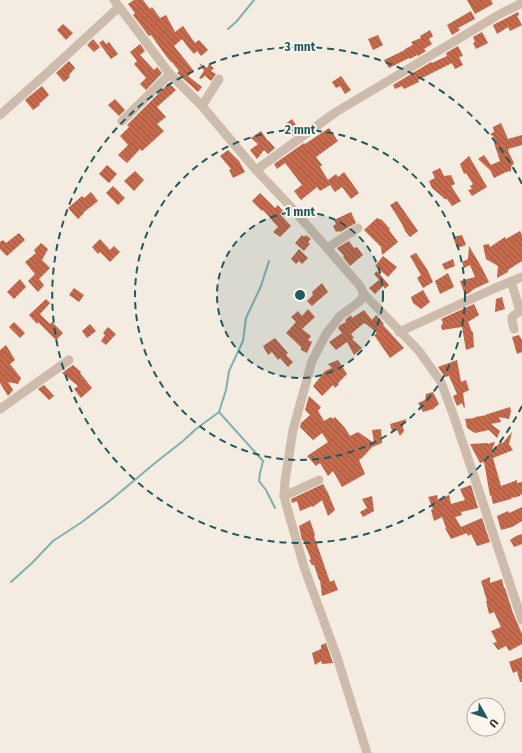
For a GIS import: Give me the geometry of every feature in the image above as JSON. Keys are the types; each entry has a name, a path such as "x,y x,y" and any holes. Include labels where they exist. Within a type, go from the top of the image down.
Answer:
{"street":[{"path":"0,114 56,65 116,3 170,74 202,106 256,170 291,207 360,286 364,294 419,351 441,382 522,620"},
{"path":"256,170 336,112 500,14 522,3"},
{"path":"122,121 170,74"},
{"path":"202,106 219,79"},
{"path":"327,248 358,228"},
{"path":"399,332 493,288 522,277"},
{"path":"511,281 520,311 512,317 514,329"},
{"path":"364,294 360,301 340,316 326,334 312,361 293,430 284,496 304,567 337,657 367,753"},
{"path":"0,409 69,360"},
{"path":"284,496 319,480"}],"building":[{"path":"134,0 143,0 150,9 152,7 160,18 166,15 175,32 183,26 195,43 199,40 208,50 201,56 197,51 194,54 182,39 174,46 194,71 188,76 202,87 198,92 177,73 179,71 151,35 149,36 133,15 135,13 128,4"},
{"path":"467,0 491,0 493,4 475,14"},
{"path":"471,11 475,19 458,28 460,30 452,35 447,25"},
{"path":"518,12 519,15 517,16 522,25 510,31 508,27 497,34 493,25"},
{"path":"63,24 73,33 66,40 57,30"},
{"path":"430,30 433,36 429,39 432,44 424,49 426,51 418,56 409,58 389,68 384,60 413,45 411,42 421,38 420,36"},
{"path":"482,32 488,43 476,49 473,43 475,42 473,37"},
{"path":"378,35 383,45 373,50 368,39"},
{"path":"93,39 100,47 94,52 87,45"},
{"path":"103,40 106,44 109,42 118,54 111,59 99,43"},
{"path":"140,44 145,51 140,55 154,70 157,67 162,73 146,90 140,84 146,78 134,64 137,61 130,52"},
{"path":"458,46 463,56 459,57 463,65 455,69 452,63 418,80 419,82 404,89 402,86 395,89 393,85 431,62 432,63 447,56 446,53"},
{"path":"69,61 75,68 69,75 70,77 64,82 56,73"},
{"path":"199,63 207,68 209,64 214,68 211,71 216,74 211,81 205,76 207,74 201,79 199,78 204,71"},
{"path":"341,76 351,90 345,94 340,86 336,88 332,82"},
{"path":"169,83 176,90 157,107 166,117 157,124 164,131 142,151 140,149 127,163 118,155 128,145 120,136 129,127 127,125"},
{"path":"42,86 49,95 33,110 25,100"},
{"path":"115,99 125,110 119,116 108,105"},
{"path":"292,119 300,131 293,136 285,124"},
{"path":"501,123 508,139 522,135 522,145 508,149 514,163 511,167 511,171 494,178 490,170 478,159 484,155 491,165 500,161 494,143 496,143 493,136 490,134 494,132 493,127"},
{"path":"329,128 338,141 316,157 322,165 320,167 328,180 336,174 338,177 344,172 359,193 351,199 342,187 335,192 330,185 320,191 317,187 301,200 294,191 302,185 285,163 277,169 274,164"},
{"path":"261,131 275,148 268,154 264,150 257,159 250,150 258,144 251,138"},
{"path":"228,150 239,161 245,172 233,178 229,170 231,169 220,156"},
{"path":"469,156 487,187 472,196 468,190 472,189 470,186 473,184 466,173 464,174 460,164"},
{"path":"107,165 117,174 109,183 99,174"},
{"path":"440,168 444,176 451,175 455,184 451,186 461,201 452,206 447,199 432,188 429,181 435,178 432,172"},
{"path":"135,171 144,180 134,191 124,181"},
{"path":"113,186 125,198 118,205 106,193"},
{"path":"91,192 98,201 78,219 68,208 82,196 84,198"},
{"path":"260,193 275,208 278,205 283,211 280,214 291,226 280,237 273,232 278,227 263,210 262,211 252,201"},
{"path":"397,201 418,231 410,237 390,205"},
{"path":"351,212 356,223 340,232 336,232 333,226 336,224 334,220"},
{"path":"377,218 382,220 390,229 389,230 398,242 382,255 381,247 364,230"},
{"path":"520,231 522,235 522,261 508,270 508,272 497,278 498,266 486,259 483,245 489,244 490,247 505,237 506,239"},
{"path":"19,233 25,240 7,256 0,249 0,242 3,240 6,243"},
{"path":"302,235 304,237 306,235 311,239 308,242 310,244 304,251 295,243"},
{"path":"462,235 466,245 457,248 453,237"},
{"path":"100,239 110,250 114,246 120,252 110,262 100,252 98,254 92,247"},
{"path":"349,241 354,248 357,247 363,255 350,266 337,248"},
{"path":"41,243 48,249 42,260 50,268 39,279 44,285 38,292 28,281 35,274 25,262 36,253 34,250"},
{"path":"469,246 489,282 465,295 460,281 475,277 470,265 464,268 462,262 468,259"},
{"path":"299,249 308,258 302,264 299,261 296,264 291,259"},
{"path":"416,253 427,269 433,282 423,288 417,278 421,275 410,256"},
{"path":"383,256 397,267 388,277 375,266"},
{"path":"453,259 455,266 445,270 442,264"},
{"path":"377,271 389,285 385,289 383,286 375,294 369,288 379,280 374,274"},
{"path":"448,273 454,287 440,294 435,281"},
{"path":"20,279 26,287 14,299 7,292"},
{"path":"322,283 328,292 312,306 307,301 313,295 312,292"},
{"path":"74,288 84,295 79,302 69,295"},
{"path":"423,290 430,302 421,309 413,303 411,297"},
{"path":"502,297 505,309 495,312 496,299"},
{"path":"46,299 50,303 40,314 50,324 52,322 63,333 56,340 29,315"},
{"path":"474,304 479,315 468,322 473,332 474,347 466,350 462,327 442,330 441,326 443,323 441,319"},
{"path":"308,309 315,317 302,329 311,336 308,340 312,342 307,353 301,350 301,347 286,333 296,322 291,317 298,311 302,316"},
{"path":"364,310 372,320 376,315 404,348 390,358 374,335 377,333 364,323 351,334 354,338 352,339 362,348 354,355 347,342 336,350 329,342 342,333 338,328 340,325 346,322 345,320 351,315 352,318"},
{"path":"14,322 25,333 20,338 9,327"},
{"path":"90,324 96,331 87,338 82,331"},
{"path":"108,327 116,334 106,345 101,341 105,335 103,333"},
{"path":"519,335 522,340 522,352 517,354 512,337"},
{"path":"275,338 288,353 286,355 293,362 288,367 280,358 278,360 272,352 268,355 263,346"},
{"path":"6,345 15,360 10,364 21,378 18,384 8,382 13,390 8,396 0,383 0,350"},
{"path":"338,360 347,374 335,388 333,385 322,396 313,386 325,371 332,368 328,364"},
{"path":"457,360 461,382 466,380 469,390 463,393 464,408 462,403 457,406 453,396 457,394 449,376 445,377 438,367"},
{"path":"73,365 81,372 80,373 92,388 81,398 74,389 78,386 62,373"},
{"path":"44,385 54,396 49,400 38,389"},
{"path":"433,392 439,404 433,409 423,412 418,403 425,400 426,394"},
{"path":"309,396 321,407 318,411 324,421 331,417 333,419 335,417 350,436 358,432 374,443 372,430 381,429 382,443 372,447 359,460 365,474 342,487 333,471 328,476 320,463 316,466 307,456 328,442 322,433 313,440 300,427 301,423 310,415 305,410"},
{"path":"510,407 511,411 509,419 499,417 501,422 491,424 500,431 497,438 489,430 475,433 467,428 465,419 487,415 485,415"},
{"path":"407,419 402,424 404,431 400,436 396,428 392,431 390,424"},
{"path":"512,432 509,444 513,450 493,458 501,486 517,480 517,483 522,482 522,494 520,496 493,504 491,495 490,496 484,462 480,463 470,444 489,444 495,442 492,450 502,441 502,444"},
{"path":"323,484 335,510 328,516 322,500 313,507 312,506 300,511 297,501 292,503 291,499"},
{"path":"471,485 478,508 461,512 462,515 455,517 461,527 482,518 490,542 477,546 471,534 468,536 467,533 451,539 445,528 442,517 434,521 431,510 433,509 428,497 437,495 438,500 449,495 451,504 465,500 460,489"},
{"path":"372,496 374,511 363,517 360,512 367,508 362,499"},
{"path":"522,507 522,521 512,527 501,530 497,516 508,511 509,513"},
{"path":"310,520 330,582 334,580 338,590 322,596 320,580 314,565 312,565 309,560 311,559 302,540 299,526"},
{"path":"522,534 522,544 514,547 510,540"},
{"path":"490,577 490,583 502,579 513,613 522,634 522,644 509,651 506,646 498,650 493,643 497,642 491,631 501,627 494,612 489,614 481,581"},
{"path":"326,643 333,663 322,664 321,661 315,665 312,653 321,649 321,645"},
{"path":"522,657 522,682 520,682 517,671 513,673 509,662"}],"waterway":[{"path":"228,29 237,21 254,0"},
{"path":"11,582 53,541 82,522 112,499 196,429 219,412 226,390 229,371 243,341 246,318 261,286 269,261"},
{"path":"219,412 263,461 259,481 266,490 275,508"}]}
